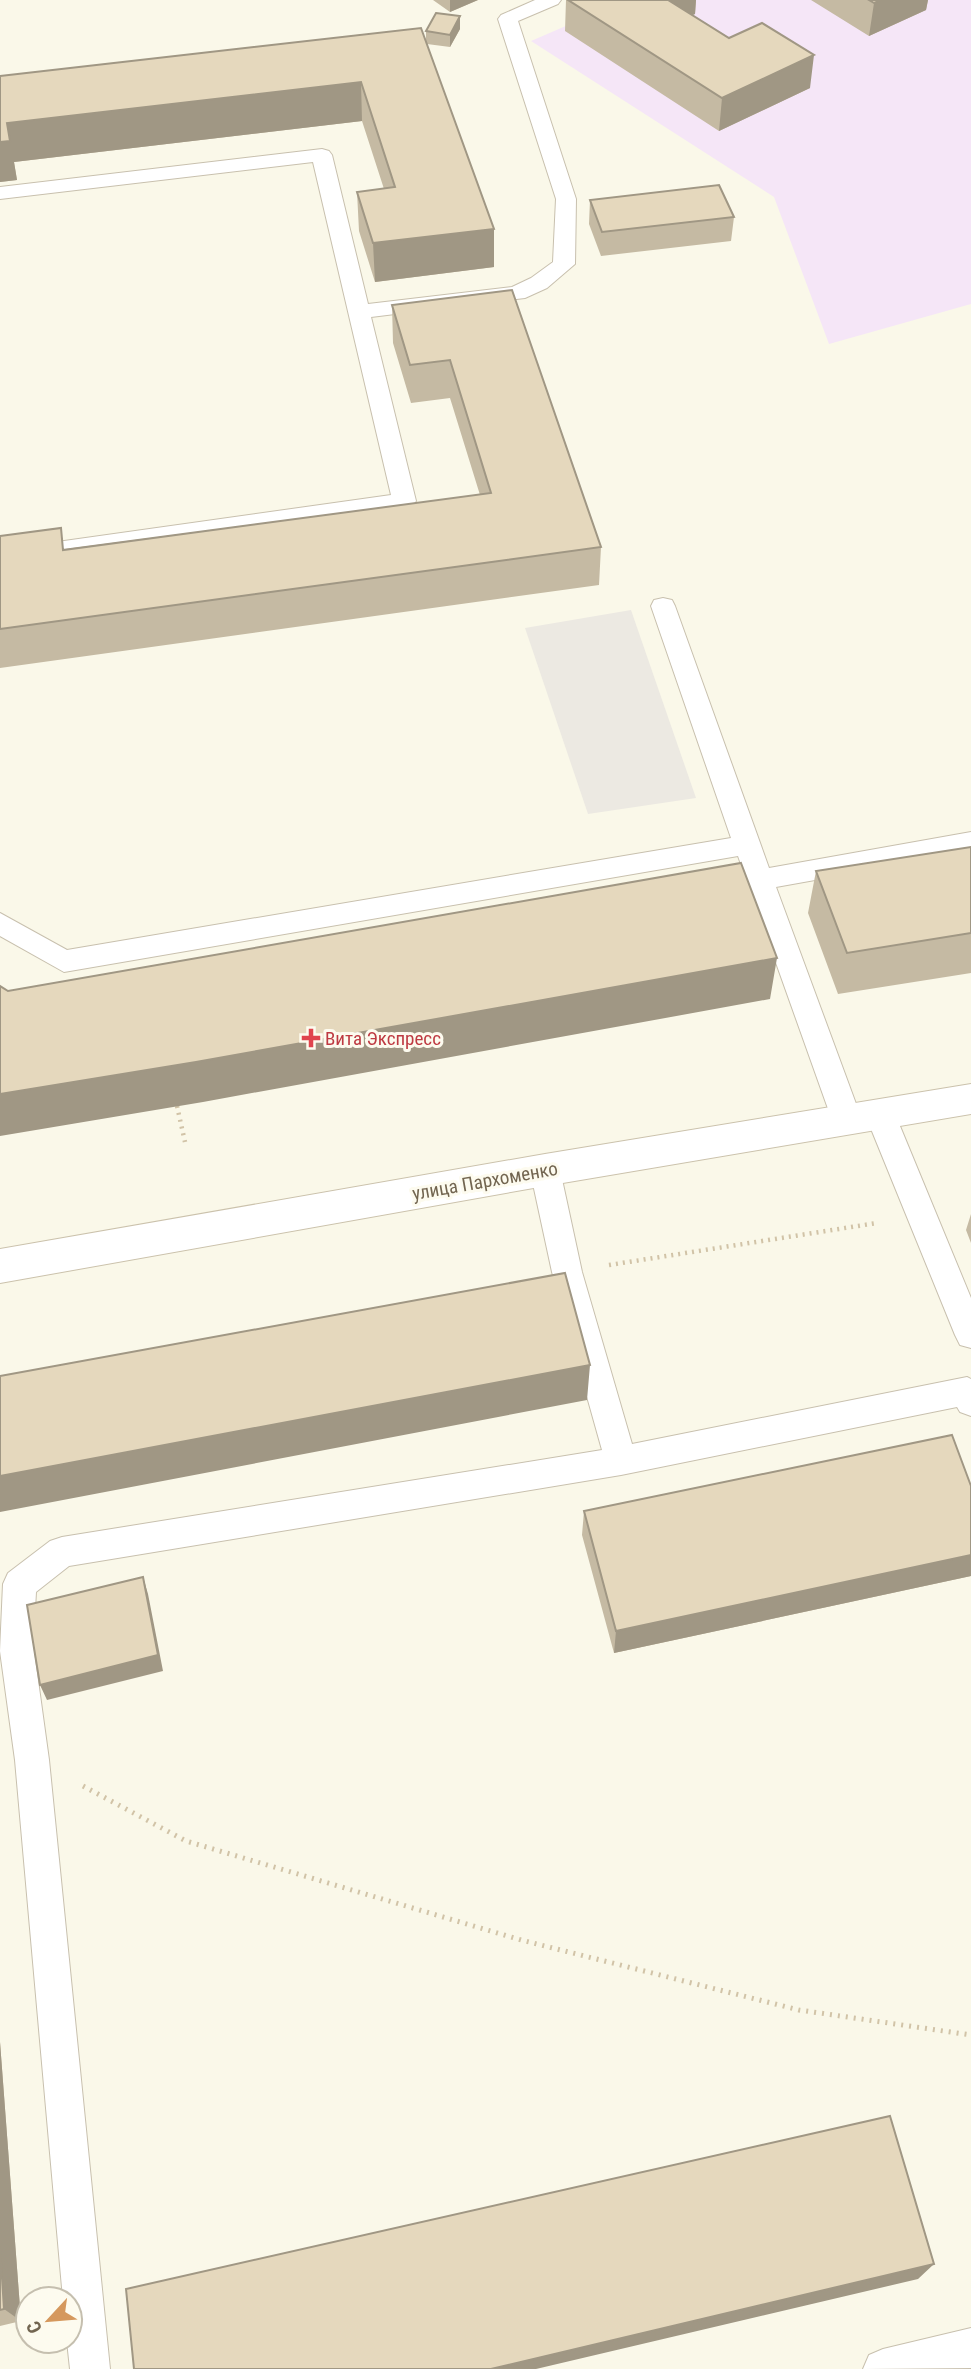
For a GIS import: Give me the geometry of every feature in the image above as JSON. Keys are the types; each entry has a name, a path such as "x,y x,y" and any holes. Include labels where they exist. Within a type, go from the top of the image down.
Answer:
{"main road":[{"name":"улица Пархоменко","path":"0,1266 545,1170 971,1099"}],"lane":[{"path":"361,312 517,293 539,283 565,264 566,199 508,19 551,0"},
{"path":"0,193 322,155 404,502 0,558"},
{"path":"663,606 760,880 863,1117 920,1216 971,1335"},
{"path":"760,880 971,842"},
{"path":"0,923 64,961 747,845"},
{"path":"545,1170 567,1272 621,1461"},
{"path":"90,2369 32,1760 16,1644 20,1584 62,1552 621,1461 970,1394"},
{"path":"883,2369 971,2348"}],"path":[{"path":"177,1106 185,1142"},
{"path":"567,1272 920,1216"},
{"path":"32,1760 186,1841 508,1937 799,2010 971,2035"}],"shaded area":[{"path":"626,0 971,0 971,304 829,344 774,197 531,41"},
{"path":"631,610 696,798 588,814 525,628"}],"building":[{"path":"568,0 668,0 729,38 762,23 814,55 722,98"},
{"path":"436,13 460,16 450,35 426,31"},
{"path":"421,28 494,229 373,243 357,192 395,187 361,82 7,123 10,141 0,142 0,76"},
{"path":"719,185 734,217 602,232 590,200"},
{"path":"512,290 601,547 0,629 0,536 61,528 63,550 491,493 450,360 410,365 392,305"},
{"path":"971,847 971,933 847,953 816,871"},
{"path":"741,863 777,958 196,1062 0,1094 0,986 8,991"},
{"path":"565,1273 590,1365 0,1476 0,1376"},
{"path":"952,1435 971,1486 971,1555 616,1631 584,1511"},
{"path":"143,1577 158,1655 40,1685 27,1605"},
{"path":"890,2116 934,2264 491,2369 134,2369 126,2289"},
{"path":"0,2247 4,2309 0,2310"}],"place":[{"name":"Вита Экспресс","path":"311,1038"}]}
